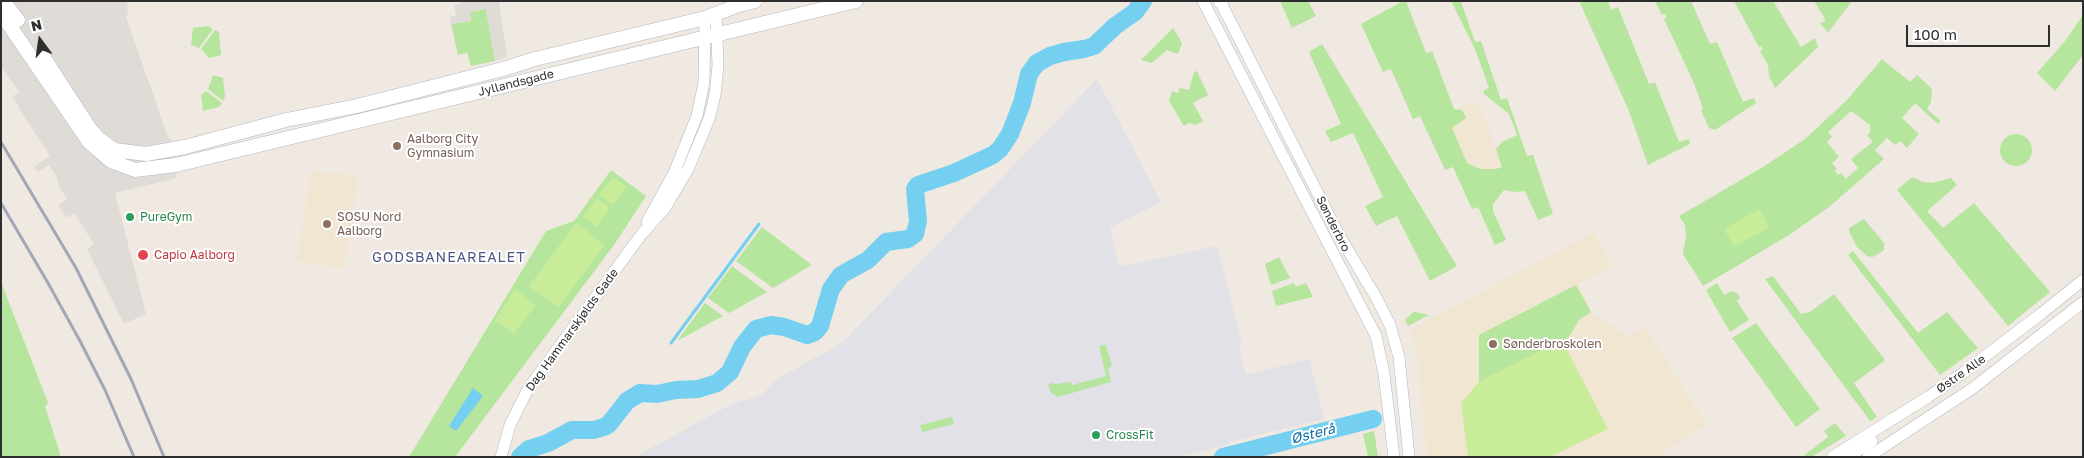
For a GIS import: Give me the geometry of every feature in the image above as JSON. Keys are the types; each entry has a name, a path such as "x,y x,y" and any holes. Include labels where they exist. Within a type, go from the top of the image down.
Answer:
{"main road":[{"name":"Jyllandsgade","path":"3,1 24,29 90,128 106,145 114,150 135,154 174,149 286,120 357,106 535,59 710,16 755,1"},
{"name":"Jyllandsgade","path":"1,13 88,142 111,161 128,169 152,169 176,165 856,1"}],"street":[{"name":"Sønderbro","path":"1203,1 1376,336 1387,392 1394,457"},
{"name":"Sønderbro","path":"1221,2 1338,235 1377,299 1390,325 1399,357 1409,457"},
{"name":"Dag Hammarskjølds Gade","path":"501,457 510,425 528,389 641,235 656,203 674,173 695,125 711,36 710,16"},
{"name":"Østre Alle","path":"1832,457 1903,413 1997,349 2083,280"},
{"name":"Østre Alle","path":"1868,457 1973,388 2083,302"},
{"path":"1849,457 1870,443 1903,413"}],"shaded area":[{"path":"1,1 127,1 128,13 126,17 168,137 171,139 177,178 115,193 146,314 124,324 87,249 94,244 74,213 66,218 58,205 67,199 59,186 57,177 49,165 37,172 34,167 50,156 12,97 19,92 1,66"},
{"path":"460,1 499,1 507,57 495,61 486,9 470,12 471,21 451,24 450,17 456,16 454,5 460,4"},
{"path":"1097,79 1161,202 1110,228 1119,267 1217,246 1242,344 1239,349 1246,375 1309,359 1324,419 1229,442 1230,444 1180,457 635,457 728,406 763,394 777,379 842,343"},
{"path":"1471,102 1473,106 1479,104 1506,176 1480,187 1440,115"},
{"name":"SOSU Nord Aalborg","path":"311,170 358,177 344,268 297,261"},
{"name":"Sønderbroskolen","path":"1594,232 1613,266 1579,284 1592,313 1628,336 1645,327 1706,424 1655,457 1427,457 1417,354 1411,329"}],"green space":[{"path":"1280,1 1308,1 1316,16 1292,28"},
{"path":"1406,1 1426,53 1432,51 1454,109 1462,110 1466,118 1452,128 1467,163 1480,169 1502,167 1496,149 1502,142 1517,135 1509,114 1484,94 1483,91 1489,88 1475,49 1451,1 1461,1 1475,42 1481,41 1501,100 1507,98 1527,156 1533,155 1553,214 1538,220 1525,191 1504,190 1493,204 1493,211 1506,240 1495,245 1478,207 1472,209 1453,167 1445,170 1420,116 1413,119 1391,69 1383,72 1361,24"},
{"path":"1579,1 1608,1 1611,10 1618,7 1649,84 1655,82 1679,142 1689,139 1690,144 1648,165 1629,111"},
{"path":"1655,1 1691,1 1710,44 1717,42 1743,102 1754,98 1756,103 1715,130 1709,128 1701,110 1703,108 1693,81 1664,19 1667,17 1665,14 1662,15"},
{"path":"1734,1 1773,1 1801,47 1815,38 1818,47 1775,88 1769,76 1768,65 1760,51 1763,49 1761,46 1759,47"},
{"path":"1814,1 1852,1 1828,33 1820,23 1825,22 1824,17"},
{"path":"486,9 495,61 471,66 467,53 458,55 451,24 471,21 470,12"},
{"path":"2083,15 2083,55 2055,91 2037,73 2065,41"},
{"path":"208,26 213,29 199,48 191,45 193,28"},
{"path":"1173,28 1182,43 1178,54 1167,50 1152,63 1141,60"},
{"path":"215,30 219,32 221,55 209,58 201,49"},
{"path":"1322,44 1457,266 1430,281 1397,216 1376,226 1365,206 1383,197 1353,133 1331,142 1325,131 1341,124 1309,52"},
{"path":"1882,59 1910,82 1917,75 1932,89 1931,102 1927,109 1941,121 1938,124 1915,103 1902,118 1919,134 1907,148 1900,141 1895,145 1887,138 1875,150 1884,159 1829,207 1789,235 1703,286 1683,254 1686,235 1685,225 1679,216 1763,167 1805,139 1847,100","holes":["1851,111 1870,125 1870,133 1867,135 1873,142 1851,159 1858,168 1846,179 1841,173 1838,175 1835,171 1837,169 1832,163 1839,157 1827,142 1832,137 1828,132"]},
{"path":"1197,71 1208,95 1193,103 1203,121 1196,125 1189,123 1184,126 1169,101 1172,91 1178,93 1180,88 1189,90 1194,72"},
{"path":"213,75 223,78 225,97 223,101 208,89"},
{"path":"206,91 222,103 219,107 203,111 201,95"},
{"path":"2016,134 2022,135 2027,139 2031,144 2031,156 2027,161 2022,165 2016,166 2010,165 2005,161 2001,156 2000,150 2001,144 2005,139 2010,135"},
{"path":"611,170 646,196 614,245 455,457 409,457 546,231 574,221"},
{"path":"613,177 626,187 613,205 599,195"},
{"path":"1912,177 1923,182 1932,183 1951,178 1957,185 1927,211 1943,228 1974,203 2050,292 2008,326 1897,190"},
{"path":"597,198 610,208 597,227 583,217"},
{"path":"1760,209 1769,228 1734,246 1724,229"},
{"path":"1864,219 1884,243 1884,250 1873,257 1867,256 1857,247 1849,231 1849,228"},
{"path":"576,223 605,245 558,308 529,286"},
{"path":"762,227 812,265 773,288 736,261"},
{"path":"1853,251 1918,333 1947,312 1978,348 1940,375 1848,255"},
{"path":"1279,257 1290,278 1271,285 1265,264"},
{"path":"732,266 767,292 729,313 708,298"},
{"path":"1773,276 1801,314 1810,312 1834,294 1885,360 1854,383 1877,417 1870,421 1765,279"},
{"path":"1,282 47,400 48,404 45,406 61,457 1,457"},
{"path":"1294,283 1296,287 1306,283 1313,297 1276,306 1272,291"},
{"path":"1717,283 1724,295 1731,291 1737,293 1740,298 1737,301 1749,320 1730,332 1706,290"},
{"path":"1576,285 1591,312 1579,320 1569,337 1479,382 1479,335"},
{"path":"515,289 536,305 514,334 495,321"},
{"path":"705,303 723,316 677,341"},
{"path":"1413,312 1429,315 1408,326 1405,320"},
{"path":"1756,323 1820,409 1796,427 1732,338"},
{"path":"1569,337 1567,350 1608,429 1550,457 1468,457 1461,403 1479,382"},
{"path":"1106,345 1112,366 1108,368 1111,382 1058,397 1051,393 1048,385 1051,383 1071,382 1072,385 1106,376 1099,346"},
{"path":"952,417 954,424 922,432 920,425"},
{"path":"1835,423 1846,436 1811,457 1802,457 1828,437 1824,431"},
{"path":"1374,431 1378,457 1368,457 1363,434"}],"water":[{"path":"473,388 483,396 456,431 449,426"}],"waterway":[{"path":"520,457 529,449 548,443 572,430 594,430 604,427 609,424 627,401 640,393 657,394 676,390 698,389 717,383 730,372 742,347 756,329 771,325 784,327 807,335 815,332 820,326 831,289 841,275 868,260 886,242 908,239 915,234 918,221 915,189 918,185 954,173 993,155 1000,149 1010,134 1022,103 1029,74 1037,63 1050,56 1094,46 1115,26 1135,12 1143,1"},
{"path":"671,343 759,224"},
{"name":"Østerå","path":"1223,457 1373,419"}],"railway":[{"path":"1,142 76,268 131,379 164,457"},
{"path":"1,203 80,341 105,390 134,457"}],"place":[{"name":"Aalborg City Gymnasium","path":"397,146"},
{"name":"PureGym","path":"130,217"},
{"name":"SOSU Nord Aalborg","path":"327,224"},
{"name":"Capio Aalborg","path":"143,255"},
{"name":"Sønderbroskolen","path":"1493,344"},
{"name":"CrossFit","path":"1096,435"}],"district":[{"name":"GODSBANEAREALET","path":"449,258"}]}
